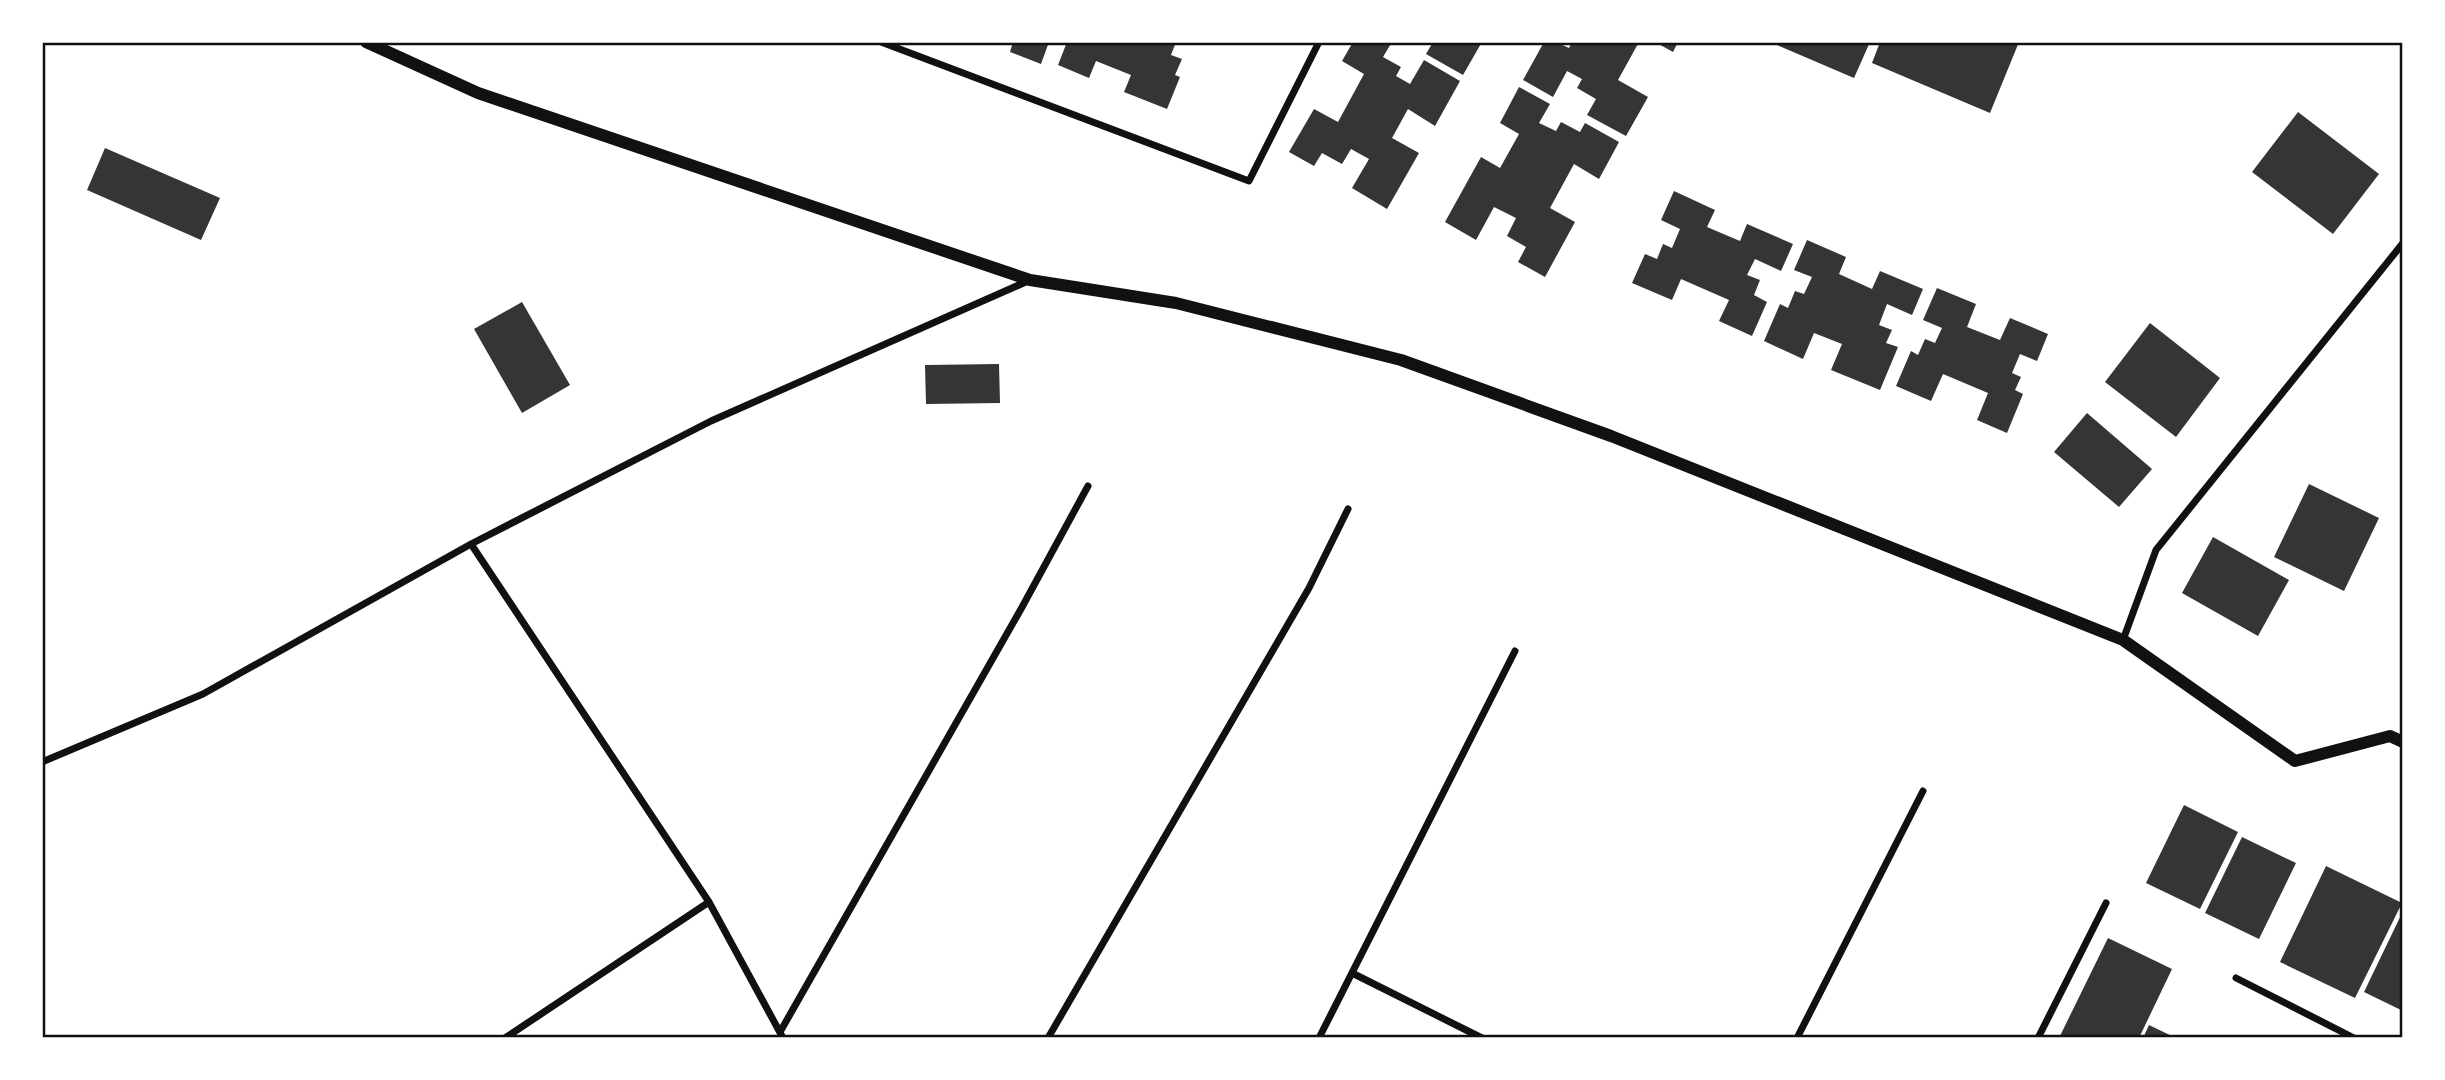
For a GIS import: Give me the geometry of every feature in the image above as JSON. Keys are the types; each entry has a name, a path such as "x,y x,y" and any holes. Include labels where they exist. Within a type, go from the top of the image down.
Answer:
{"street":[{"path":"366,42 478,93 1030,280 1176,303 1401,360 1611,436 2123,640 2295,761 2390,736 2403,742"},
{"path":"881,42 1249,181 1319,42"},
{"path":"2123,640 2156,550 2403,243"},
{"path":"42,762 203,694 471,544 711,421 1030,280"},
{"path":"781,1035 1088,486"},
{"path":"1048,1038 1309,588 1348,509"},
{"path":"471,544 709,902 781,1035"},
{"path":"1319,1038 1515,650"},
{"path":"1797,1038 1923,791"},
{"path":"505,1038 709,902"},
{"path":"2038,1038 2106,903"},
{"path":"1352,973 1482,1038"},
{"path":"2236,978 2354,1038"}],"building":[{"path":"1013,42 1049,42 1041,64 1010,52"},
{"path":"1067,42 1176,42 1171,55 1182,59 1175,75 1180,77 1167,109 1124,92 1131,75 1096,61 1089,78 1058,65"},
{"path":"1353,42 1392,42 1383,57 1401,67 1396,76 1410,84 1424,60 1460,81 1435,126 1408,109 1392,138 1419,153 1387,209 1352,188 1369,159 1351,149 1342,164 1322,153 1314,166 1289,152 1314,109 1338,122 1364,74 1342,61"},
{"path":"1433,42 1482,42 1463,75 1426,54"},
{"path":"1544,42 1556,42 1569,48 1572,42 1639,42 1618,80 1648,97 1626,136 1587,115 1596,99 1577,88 1582,79 1567,71 1553,97 1523,80"},
{"path":"1655,42 1678,42 1673,52"},
{"path":"1770,42 1870,42 1854,78"},
{"path":"1880,42 2019,42 1990,113 1872,63"},
{"path":"1519,87 1550,104 1539,123 1556,131 1561,122 1580,132 1585,123 1619,142 1599,179 1574,164 1550,208 1575,222 1545,277 1518,262 1526,247 1507,236 1516,218 1494,207 1476,240 1445,222 1481,157 1500,168 1519,134 1500,123"},
{"path":"2298,112 2379,174 2333,234 2252,172"},
{"path":"105,148 220,198 201,240 87,190"},
{"path":"1674,191 1715,210 1707,227 1740,241 1747,224 1793,244 1781,271 1755,259 1747,275 1760,280 1754,295 1767,302 1752,336 1719,321 1729,300 1681,279 1672,300 1632,283 1645,254 1657,259 1663,244 1672,248 1680,229 1661,220"},
{"path":"1807,240 1846,257 1839,274 1872,289 1880,271 1923,289 1912,315 1887,304 1879,325 1892,330 1886,343 1898,347 1880,390 1831,370 1842,344 1814,333 1803,359 1764,341 1780,304 1788,308 1795,291 1804,294 1812,277 1794,270"},
{"path":"1937,288 1976,304 1967,327 2000,340 2010,318 2048,334 2037,361 2020,354 2012,373 2021,377 2015,390 2023,394 2007,433 1977,420 1988,393 1943,374 1931,401 1896,386 1911,351 1918,355 1925,339 1935,343 1942,328 1923,320"},
{"path":"522,302 570,385 522,413 474,329"},
{"path":"2150,323 2220,378 2176,437 2105,382"},
{"path":"999,364 1000,403 926,404 925,365"},
{"path":"2087,413 2152,469 2119,507 2054,452"},
{"path":"2309,484 2379,518 2344,591 2274,557"},
{"path":"2213,537 2289,580 2258,636 2182,593"},
{"path":"2184,805 2238,832 2200,909 2146,883"},
{"path":"2242,837 2296,863 2259,939 2205,913"},
{"path":"2326,866 2402,903 2355,998 2280,962"},
{"path":"2403,911 2403,1011 2364,992"},
{"path":"2108,938 2172,969 2139,1038 2059,1038"},
{"path":"2149,1025 2176,1038 2143,1038"}]}
